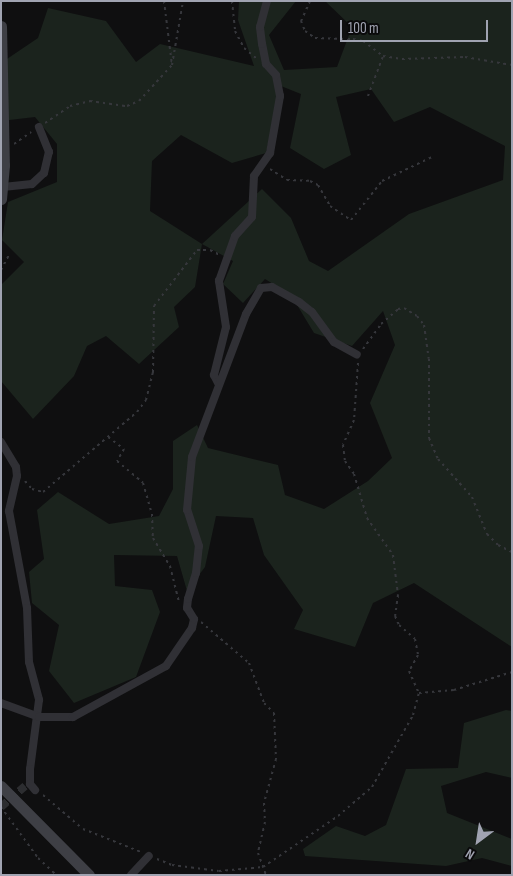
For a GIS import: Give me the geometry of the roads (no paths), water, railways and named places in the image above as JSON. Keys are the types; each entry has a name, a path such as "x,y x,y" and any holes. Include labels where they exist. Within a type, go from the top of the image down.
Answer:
{"street":[{"path":"218,383 214,375 226,327 219,281 235,236 252,217 254,176 265,163 270,153 280,96 276,75 266,64 260,27 268,1"},
{"path":"1,26 4,165 1,199"},
{"path":"3,187 32,184 44,173 49,152 39,127"},
{"path":"1,703 39,717 80,714 166,666 194,619 187,608 199,546 188,510 187,489 192,457 218,383 246,314 257,293 265,286 298,302 312,312 334,342 357,355"},
{"path":"1,442 16,467 17,476 9,511 27,608 29,662 39,700 39,717 35,723 30,787"},
{"path":"1,786 89,875"},
{"path":"131,875 149,856"}],"tunnel":[{"path":"1,807 25,786"}]}
